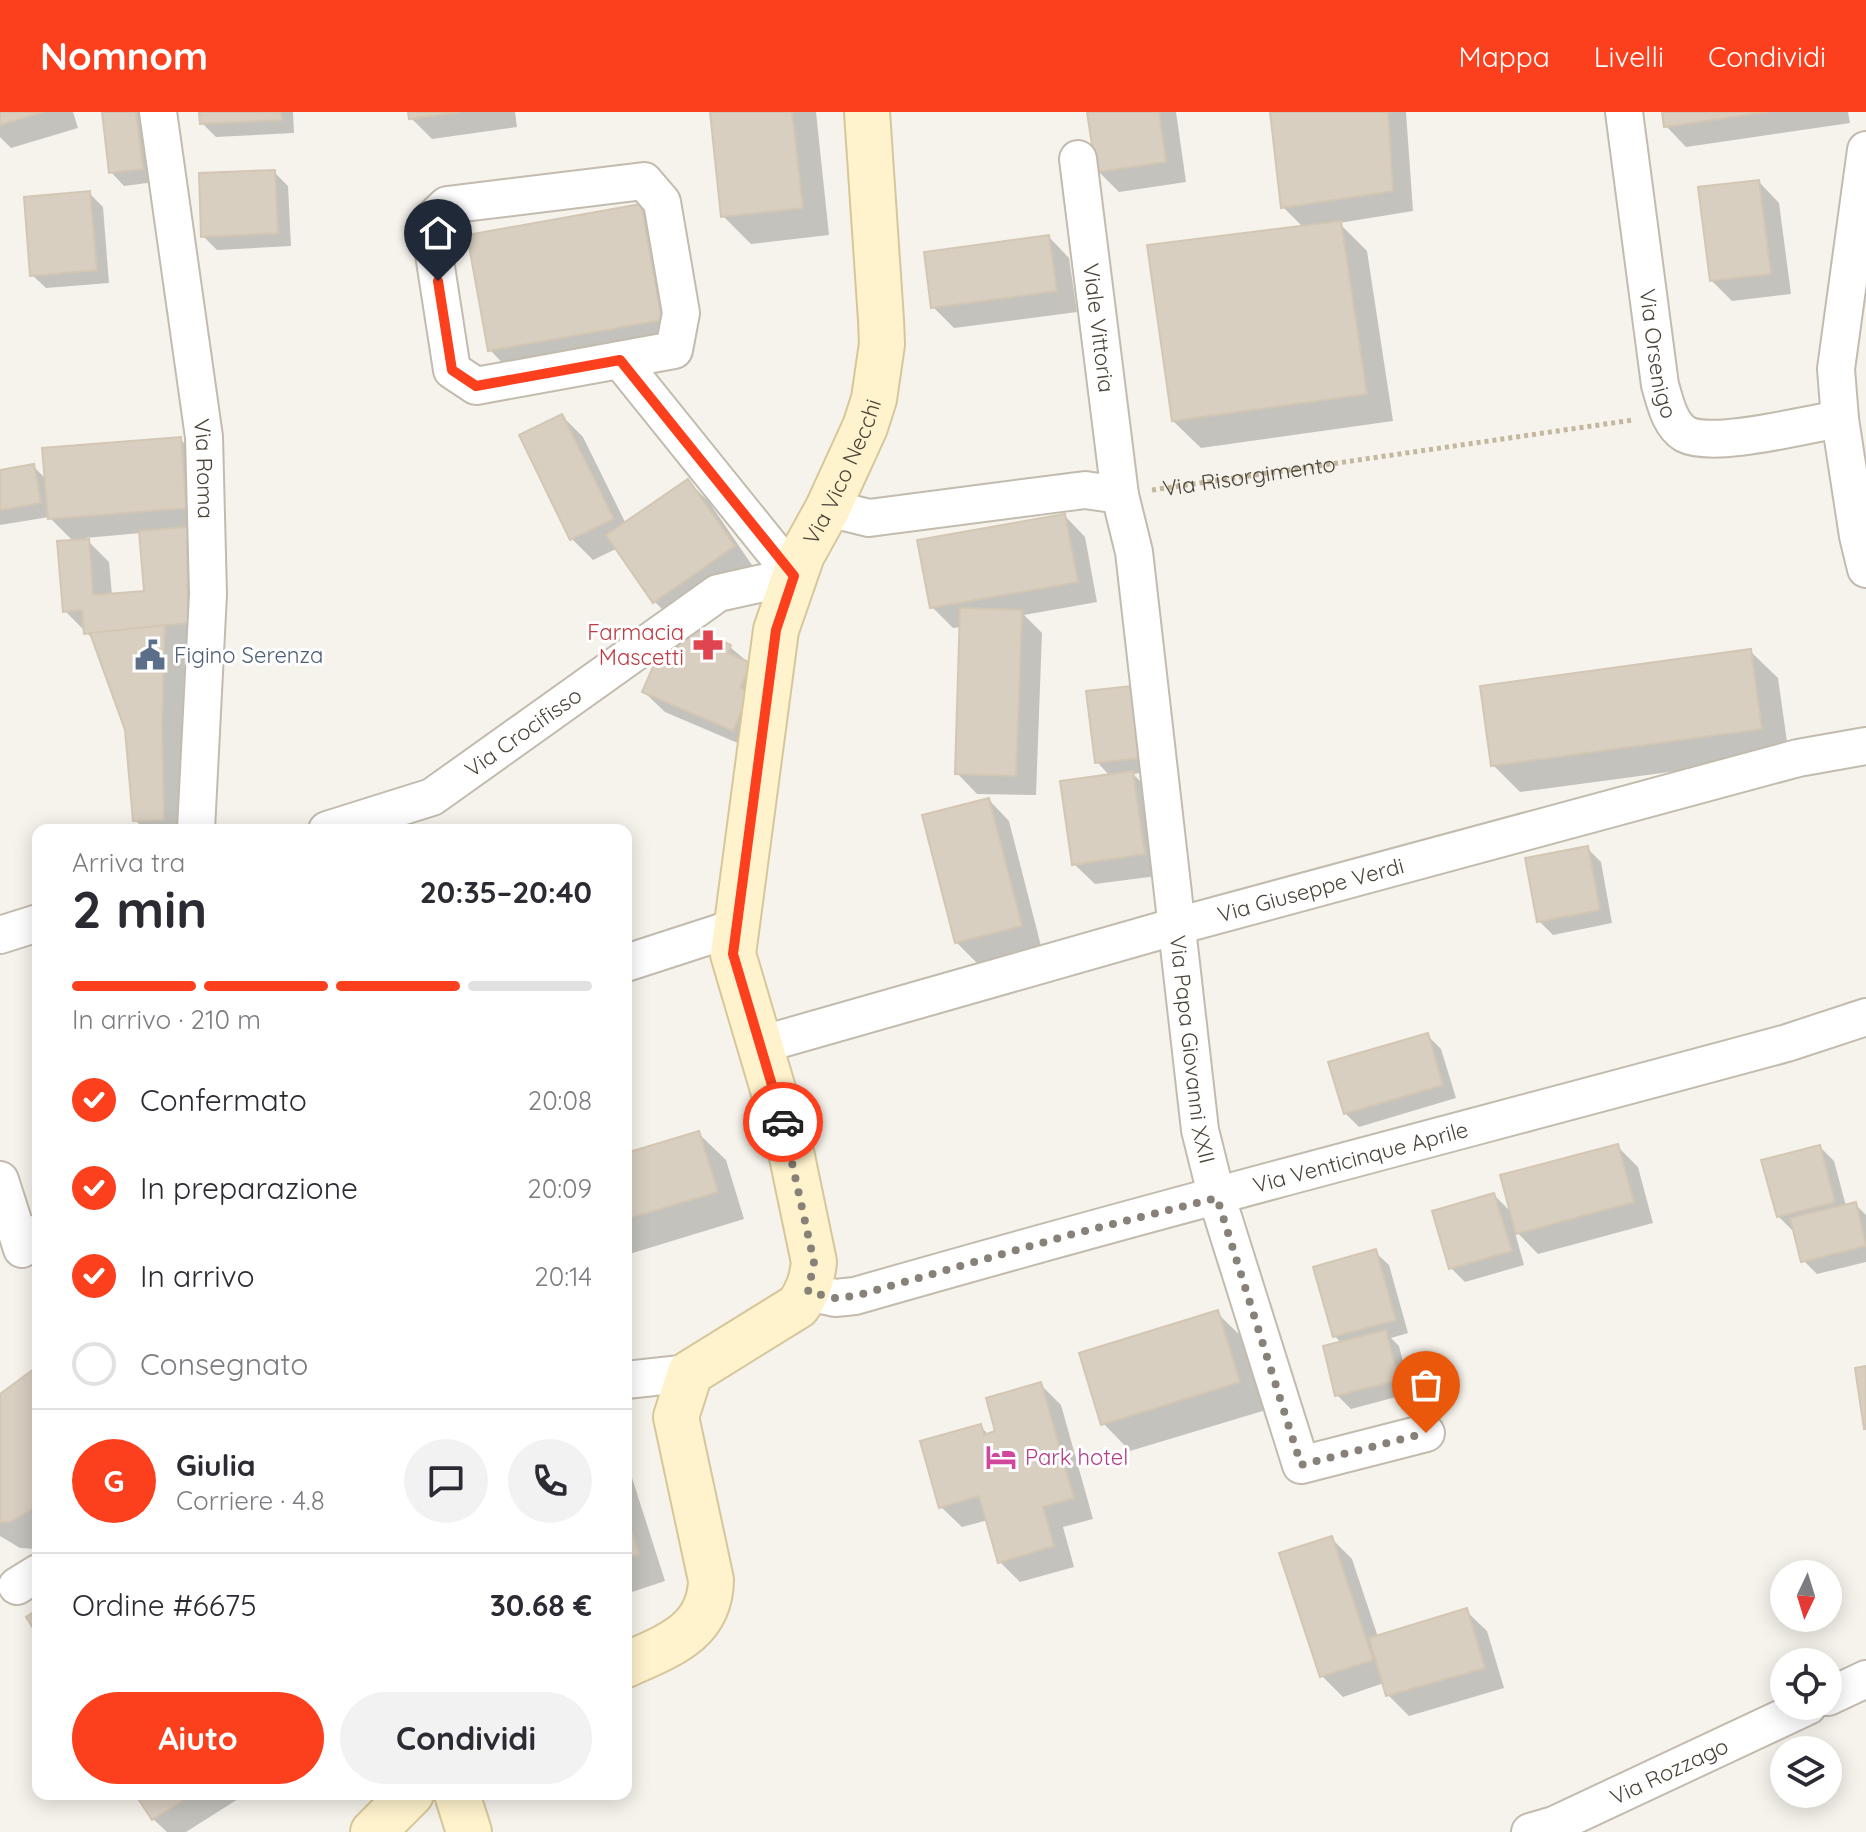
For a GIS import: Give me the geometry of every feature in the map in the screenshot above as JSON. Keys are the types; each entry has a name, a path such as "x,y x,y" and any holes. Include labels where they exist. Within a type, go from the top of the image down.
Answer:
{"street":[{"name":"Via Roma","path":"158,112 204,437 208,594 196,824"},
{"name":"Via Vico Necchi","path":"808,1292 814,1262 790,1147 733,954 776,630 794,576 865,427 874,399 882,344 867,112"},
{"name":"Via Orsenigo","path":"1624,112 1660,385 1669,414 1684,433 1705,439 1743,436 1840,419"},
{"path":"1863,545 1840,419 1836,369 1866,150"},
{"name":"Viale Vittoria","path":"1078,159 1120,495"},
{"path":"644,181 662,202 681,313 674,350 620,360 476,386 452,370 429,222 447,205 644,181"},
{"path":"620,360 794,576"},
{"path":"828,508 869,518 1085,490 1120,495"},
{"name":"Via Papa Giovanni XXII","path":"1120,495 1134,552 1200,1130 1217,1198 1301,1465 1426,1433"},
{"name":"Via Crocifisso","path":"346,824 432,797 718,593 794,576"},
{"name":"Via Giuseppe Verdi","path":"760,1045 1177,926 1798,758 1866,746"},
{"path":"0,935 32,925"},
{"path":"632,961 737,927"},
{"name":"Via Venticinque Aprile","path":"808,1292 835,1298 855,1296 1073,1234 1217,1198 1787,1043 1866,1017"},
{"path":"0,1180 30,1241"},
{"path":"632,1379 690,1373 784,1316 798,1306 808,1292"},
{"path":"632,1662 679,1641 692,1628 711,1596 711,1580 676,1417 690,1373"},
{"path":"1842,1690 1866,1679"},
{"name":"Via Rozzago","path":"1530,1832 1554,1825 1778,1720"},
{"path":"373,1832 405,1800"},
{"path":"459,1800 469,1832"}],"path":[{"name":"Via Risorgimento","path":"1120,495 1669,414"}],"building":[{"path":"0,112 44,112 0,125"},
{"path":"102,112 136,112 143,169 109,173"},
{"path":"199,112 281,112 282,120 200,124"},
{"path":"408,112 460,112 409,119"},
{"path":"710,112 792,112 803,208 721,217"},
{"path":"1087,112 1159,112 1166,162 1096,172"},
{"path":"1270,112 1388,112 1393,191 1281,208"},
{"path":"1662,112 1768,112 1664,127"},
{"path":"275,170 278,233 201,237 199,173"},
{"path":"1759,180 1771,274 1710,281 1698,187"},
{"path":"90,191 97,270 30,276 24,197"},
{"path":"641,204 662,320 488,351 467,235"},
{"path":"1341,221 1367,394 1172,421 1147,245"},
{"path":"1049,235 1057,291 931,308 924,252"},
{"path":"562,414 614,519 570,540 519,435"},
{"path":"181,437 186,508 48,519 42,448"},
{"path":"34,464 41,503 0,510 0,470"},
{"path":"688,479 735,546 653,603 606,535"},
{"path":"1065,514 1078,582 930,608 917,540"},
{"path":"187,527 188,623 84,634 82,610 63,612 57,541 89,539 93,595 144,591 139,531"},
{"path":"960,608 1022,610 1016,776 955,774"},
{"path":"165,625 162,724 164,820 133,821 125,730 90,633"},
{"path":"686,625 731,645 728,653 751,663 740,688 750,692 733,731 642,692 659,653 672,658"},
{"path":"1751,649 1762,729 1491,766 1480,686"},
{"path":"1132,686 1141,758 1095,763 1086,691"},
{"path":"1133,771 1145,854 1072,865 1060,781"},
{"path":"989,798 1022,926 955,943 922,815"},
{"path":"1588,846 1600,910 1537,922 1525,858"},
{"path":"1428,1033 1443,1085 1344,1114 1328,1062"},
{"path":"699,1131 718,1192 632,1217 632,1151"},
{"path":"1618,1144 1634,1202 1516,1234 1500,1175"},
{"path":"1820,1145 1835,1202 1777,1217 1761,1160"},
{"path":"1494,1193 1512,1251 1449,1269 1432,1211"},
{"path":"1856,1202 1866,1246 1801,1262 1790,1218"},
{"path":"1376,1249 1396,1320 1333,1337 1313,1267"},
{"path":"1218,1310 1240,1382 1101,1425 1079,1353"},
{"path":"1386,1330 1399,1380 1335,1396 1323,1346"},
{"path":"1866,1366 1866,1429 1864,1429 1855,1368"},
{"path":"32,1370 32,1509 10,1522 0,1522 0,1394"},
{"path":"1041,1382 1074,1498 1043,1507 1054,1546 998,1563 979,1496 939,1508 920,1441 981,1424 984,1435 995,1431 986,1398"},
{"path":"632,1532 639,1554 632,1556"},
{"path":"1332,1536 1373,1660 1320,1677 1279,1553"},
{"path":"1467,1608 1485,1668 1386,1696 1369,1638"},
{"path":"32,1613 32,1626 26,1617"},
{"path":"139,1800 184,1800 152,1820"}],"way so far":[{"path":"783,1122 814,1262 808,1292 835,1298 855,1296 1073,1234 1217,1198 1301,1465 1426,1433"}],"place":[{"name":"Farmacia Mascetti","path":"708,645"},
{"name":"Figino Serenza","path":"150,655"},
{"name":"Park hotel","path":"1001,1457"}],"route":[{"path":"438,281 452,370 476,386 620,360 794,576 776,630 733,954 783,1122"}]}
